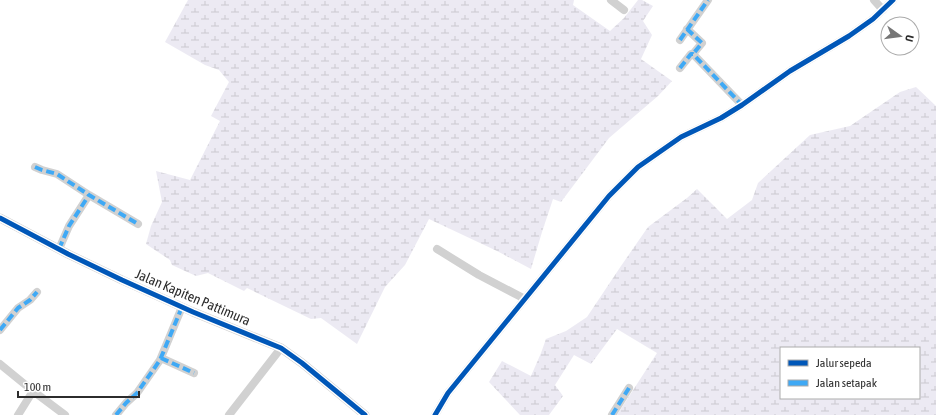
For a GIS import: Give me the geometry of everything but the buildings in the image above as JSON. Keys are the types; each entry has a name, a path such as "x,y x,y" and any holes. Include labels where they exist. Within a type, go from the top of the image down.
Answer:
{"street":[{"path":"611,0 624,10"},
{"path":"680,40 708,0"},
{"path":"874,0 883,10"},
{"path":"435,415 448,393 609,196 638,167 681,138 742,106 790,71 849,36 874,19 893,0"},
{"path":"680,68 702,43 687,30"},
{"path":"693,54 742,106"},
{"path":"35,167 57,174 138,224"},
{"path":"59,249 69,226 89,195"},
{"name":"Jalan Kapiten Pattimura","path":"1,220 122,280 182,307 281,348 302,363 365,415"},
{"path":"437,249 525,299"},
{"path":"0,330 18,308 37,292"},
{"path":"116,415 137,393 161,358 182,307"},
{"path":"229,415 281,348"},
{"path":"161,358 194,373"},
{"path":"0,364 65,415"},
{"path":"612,415 630,388"},
{"path":"18,415 33,391"}],"green space":[{"path":"188,0 574,0 573,5 610,31 624,18 638,0 642,0 653,6 643,21 652,35 641,59 672,81 658,96 609,138 561,202 553,199 531,269 429,219 405,265 385,287 357,344 321,318 311,319 247,288 244,291 208,273 196,276 172,265 170,260 146,244 151,226 162,202 156,171 190,180 220,121 211,116 229,82 219,70 205,65 165,42"},
{"path":"916,87 936,106 936,415 617,415 657,353 617,329 591,364 574,355 555,385 563,396 549,415 520,415 489,382 502,361 531,376 546,339 566,331 587,317 648,227 697,189 727,219 752,200 758,183 810,135 850,126 900,92"}],"marked path":[{"path":"680,40 708,0"},
{"path":"687,29 702,43 693,54"},
{"path":"680,68 691,54 693,54 742,105"},
{"path":"35,167 57,174 138,224"},
{"path":"59,249 69,226 89,195"},
{"path":"0,330 18,308 30,300 37,292"},
{"path":"116,415 137,393 160,360 182,307"},
{"path":"161,358 194,373"},
{"path":"612,415 629,388"}],"cycle path":[{"path":"435,415 448,393 609,196 638,167 681,137 721,118 790,71 849,36 873,19 893,0"},
{"path":"0,218 68,254 122,280 193,312 281,348 302,363 365,415"}]}
